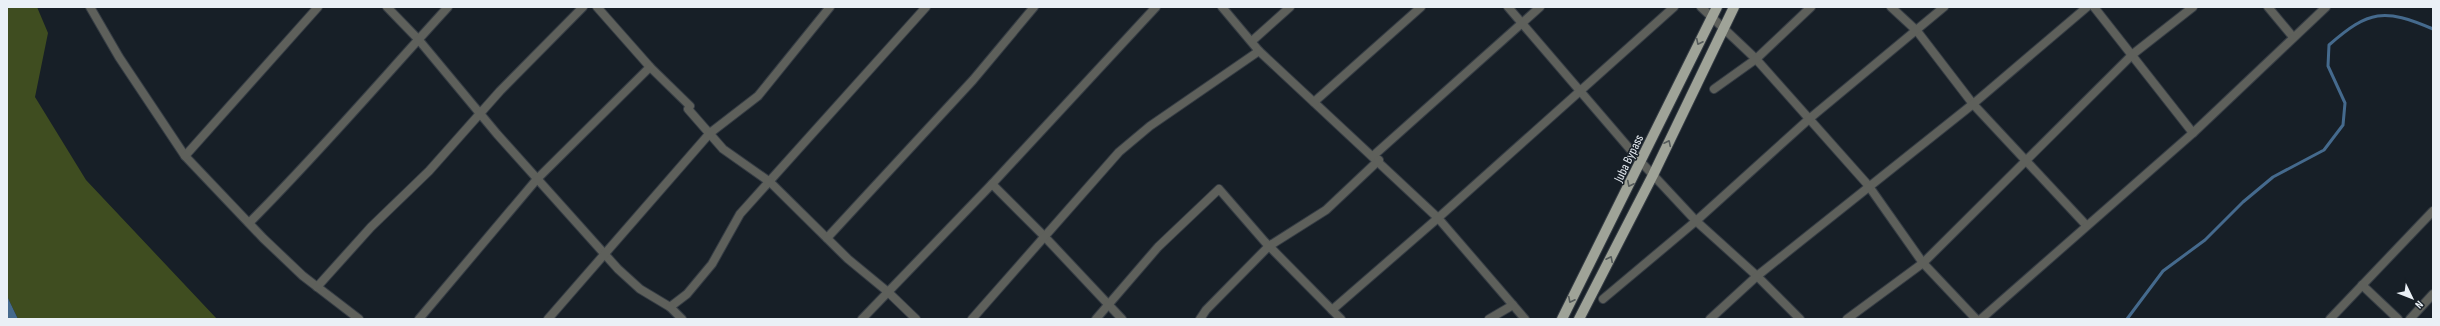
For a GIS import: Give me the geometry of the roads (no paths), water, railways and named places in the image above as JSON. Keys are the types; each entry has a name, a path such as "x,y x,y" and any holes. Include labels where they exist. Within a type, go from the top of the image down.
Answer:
{"main road":[{"name":"Juba Bypass","path":"1562,319 1641,162 1716,7"},
{"path":"1579,319 1653,174 1734,7"}],"street":[{"path":"90,7 119,57 185,156 249,224 317,287 359,319"},
{"path":"185,156 318,7"},
{"path":"387,7 418,40 537,179 604,253 640,288 670,307 682,319"},
{"path":"249,224 300,172 366,96 448,7"},
{"path":"317,287 371,227 428,171 583,7"},
{"path":"597,7 650,67 690,106 688,109 723,149 770,182 848,259 888,292 916,319"},
{"path":"548,319 710,133 758,96 830,7"},
{"path":"670,307 687,294 712,264 740,214 926,7"},
{"path":"827,238 973,80 1034,7"},
{"path":"862,319 992,184 1156,7"},
{"path":"1222,7 1259,51 1376,158 1438,218 1525,319"},
{"path":"1252,41 1290,7"},
{"path":"1314,102 1421,7"},
{"path":"1508,7 1521,24 1641,162 1696,221 1758,276 1800,319"},
{"path":"1200,319 1206,310 1269,246 1326,210 1376,158 1540,7"},
{"path":"1332,310 1438,218 1674,7"},
{"path":"1701,7 1756,59 1868,185 1923,263 1976,319"},
{"path":"1714,89 1756,59 1811,7"},
{"path":"1891,7 1916,31 1973,104 2086,225"},
{"path":"1603,299 1696,221 1809,119 1944,7"},
{"path":"1710,319 1758,276 1868,185 1973,104 2087,7"},
{"path":"2094,7 2133,54 2193,133"},
{"path":"1847,319 1923,263 1960,224 2027,161 2133,54 2193,7"},
{"path":"2268,7 2293,37"},
{"path":"1982,319 2086,225 2193,133 2326,7"},
{"path":"972,319 1119,152 1150,126 1259,51"},
{"path":"419,319 537,179 650,67"},
{"path":"992,184 1044,236 1122,319"},
{"path":"1096,319 1158,247 1219,189 1269,246 1341,319"},
{"path":"2330,319 2433,211"},
{"path":"2362,285 2398,319"},
{"path":"2410,319 2433,294"},
{"path":"1489,319 1513,305"}],"water":[{"path":"7,296 18,319 7,319"}],"waterway":[{"path":"2127,319 2163,271 2205,240 2243,202 2273,177 2324,150 2343,125 2345,103 2328,66 2329,45 2355,25 2367,19 2378,16 2402,18 2433,29"}]}
